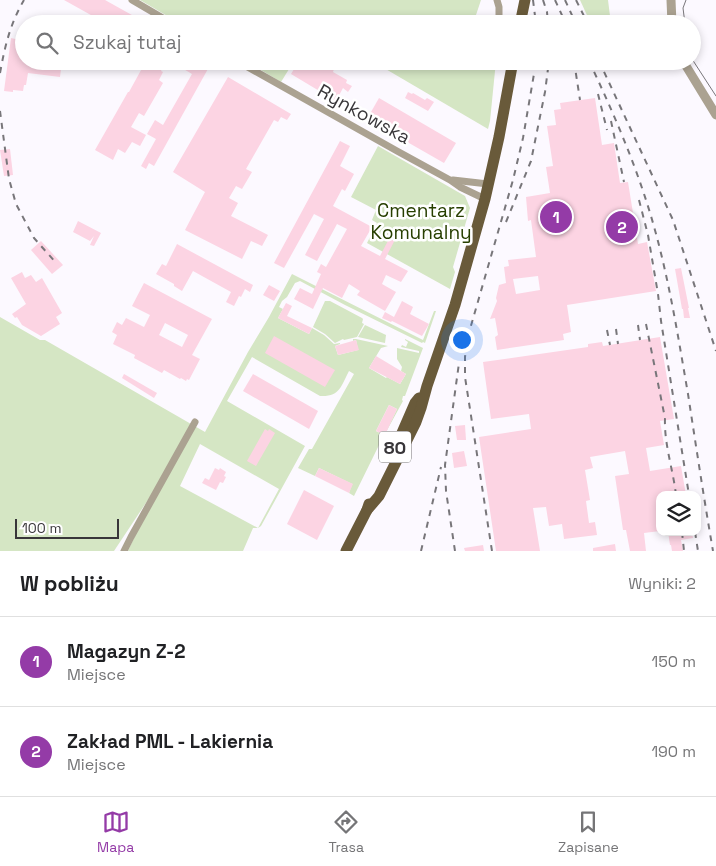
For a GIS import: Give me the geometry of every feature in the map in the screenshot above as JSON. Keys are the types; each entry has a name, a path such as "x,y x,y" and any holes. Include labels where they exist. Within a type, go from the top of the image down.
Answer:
{"main road":[{"path":"522,15 525,0"},
{"name":"80","path":"347,550 367,510 378,496 402,452 421,408 455,305 485,199 511,70"}],"street":[{"path":"132,0 158,15"},
{"path":"497,0 499,15"},
{"path":"672,0 672,15"},
{"name":"Rynkowska","path":"253,70 460,187 485,199"},
{"path":"688,70 716,115"},
{"name":"Rynkowska","path":"450,180 488,184"},
{"path":"124,551 195,422"}],"green space":[{"path":"140,0 481,0 476,15 166,15"},
{"path":"580,0 608,0 610,15 587,15"},
{"path":"261,70 288,70 281,82"},
{"path":"387,70 495,70 488,129"},
{"name":"Cmentarz Komunalny","path":"378,146 465,196 470,208 453,267 455,272 450,289 367,243 377,223 372,220 376,210 351,197"},
{"path":"292,274 423,340 434,311 436,311 425,343 422,343 300,281 295,283 279,307 283,309 278,318 309,334 312,328 334,344 340,343 335,346 338,355 358,350 356,340 353,341 353,339 388,346 381,348 369,368 400,384 406,374 401,371 402,367 397,359 397,348 419,353 419,351 401,347 402,345 406,347 408,342 405,339 423,348 405,396 403,396 403,401 354,496 349,493 352,484 319,468 315,476 298,468 309,449 312,449 354,374 349,371 342,386 332,395 320,396 252,357 227,401 305,446 261,526 258,528 253,528 243,551 128,551 137,531 191,435 114,551 0,551 0,317 40,340 45,340 205,432","holes":["389,405 397,409 384,435 376,431","200,444 279,489 258,528 180,486"]},
{"path":"325,301 330,301 363,319 362,323 364,324 357,337 343,339 335,343 313,327"},
{"path":"365,325 386,335 385,343 358,337"}],"building":[{"path":"64,0 105,0 132,15 91,15"},
{"path":"11,38 15,39 15,70 61,70 60,77 28,73 23,91 4,91"},
{"path":"141,70 162,70 163,72 159,80 163,83 144,116 139,113 131,127 146,135 140,146 132,142 125,153 118,149 113,160 95,150"},
{"path":"185,70 207,70 154,166 149,163 146,169 141,166 156,139 147,134 155,120 163,125 192,74"},
{"path":"293,70 334,70 333,72 347,80 346,83 352,86 348,92 343,88 336,101 291,74"},
{"path":"228,77 291,114 287,120 281,117 278,122 274,120 246,169 252,172 242,189 236,186 229,198 238,203 231,216 268,235 262,246 251,241 242,259 185,230 205,192 173,172"},
{"path":"408,92 434,102 428,111 405,98"},
{"path":"379,98 456,143 444,163 367,119"},
{"path":"595,98 602,145 614,143 620,183 628,182 638,244 647,242 656,291 567,305 571,332 563,334 564,340 497,350 495,337 498,335 495,318 490,319 497,301 499,285 506,283 504,267 509,266 508,260 536,257 531,220 528,221 526,197 550,193 546,167 553,166 547,126 556,125 554,110 561,109 560,103","holes":["538,276 540,290 516,294 513,279"]},
{"path":"340,141 350,146 340,166 354,174 345,191 342,189 333,206 372,227 361,246 380,256 390,237 387,236 390,230 398,234 385,259 408,271 401,282 386,275 382,284 396,292 385,311 357,295 360,291 349,284 342,298 323,288 313,309 294,299 300,288 312,294 321,274 317,272 321,264 326,267 347,229 337,224 317,261 305,255 324,219 314,214 284,268 274,263"},
{"path":"10,149 13,175 4,176 0,150"},
{"path":"78,221 101,233 94,246 90,245 94,236 90,241 73,232"},
{"path":"41,241 63,265 52,274 31,250"},
{"path":"177,244 253,285 250,292 245,289 234,306 226,302 231,292 193,271 182,291 174,286 174,284 156,274 162,264 166,266"},
{"path":"681,268 690,318 684,318 682,309 675,269"},
{"path":"22,272 25,278 31,275 36,282 42,278 62,313 56,317 60,324 41,336 22,325 17,317 15,318 12,314 26,304 11,278"},
{"path":"144,283 212,319 192,355 200,359 189,380 180,379 164,370 162,373 134,358 135,355 113,344 117,335 112,332 117,322 122,325 126,318 144,327 150,315 132,306","holes":["165,323 188,335 182,347 159,335"]},
{"path":"269,285 280,291 274,301 263,295"},
{"path":"402,301 413,307 410,314 429,324 422,336 382,318 385,312 394,317"},
{"path":"286,303 292,306 287,316 312,328 309,334 278,318"},
{"path":"274,336 335,370 325,387 265,353"},
{"path":"660,337 674,419 660,421 664,445 646,448 650,471 681,466 685,491 656,491 656,532 644,533 646,551 630,551 626,530 623,530 615,476 629,474 625,451 590,457 593,468 585,470 590,500 586,501 589,523 595,522 597,535 564,539 562,524 549,526 546,507 533,508 540,551 496,551 479,437 531,429 529,414 491,419 483,362 588,347 588,344 602,342 603,346"},
{"path":"356,340 359,350 338,355 335,346"},
{"path":"376,356 406,374 400,384 369,368"},
{"path":"124,374 157,393 154,398 122,378"},
{"path":"253,374 318,411 309,429 243,391"},
{"path":"389,405 397,409 385,435 376,431"},
{"path":"465,425 466,440 457,440 455,426"},
{"path":"265,429 275,433 256,466 247,461"},
{"path":"464,451 467,466 454,468 452,453"},
{"path":"215,468 219,470 220,468 226,472 223,483 220,482 216,490 202,483 205,478 209,480"},
{"path":"319,468 353,484 349,493 315,476"},
{"path":"304,490 334,506 317,540 287,524"},
{"path":"669,536 693,536 693,538 681,540 683,551 672,551"},
{"path":"615,544 616,551 593,551 593,548"},
{"path":"483,545 484,551 465,551 464,548"}],"tram line":[{"path":"684,15 683,8 686,0"},
{"path":"699,70 716,96"}],"railway":[{"path":"16,15 24,0"},
{"path":"533,0 535,15"},
{"path":"543,0 547,15"},
{"path":"555,0 562,15"},
{"path":"565,0 572,15"},
{"path":"576,0 584,15"},
{"path":"0,73 15,18"},
{"path":"492,551 465,377 465,357 468,336 513,180 523,138 535,70"},
{"path":"506,222 531,161 548,70"},
{"path":"575,70 580,100"},
{"path":"593,70 632,161 647,202 659,244 681,351 713,551"},
{"path":"603,70 673,220 716,351"},
{"path":"598,94 607,130"},
{"path":"0,111 9,179 16,204 34,238 57,264"},
{"path":"611,121 624,182"},
{"path":"639,200 648,235 688,491"},
{"path":"646,324 665,418 666,437 675,491"},
{"path":"638,325 640,340"},
{"path":"616,329 618,344"},
{"path":"607,330 610,345"},
{"path":"455,551 446,491 445,465 459,363"},
{"path":"421,551 441,467"},
{"path":"682,536 684,551"},
{"path":"696,536 698,551"}],"place":[{"name":"Magazyn Z-2","path":"556,217"},
{"name":"Zakład PML - Lakiernia","path":"622,227"}]}
